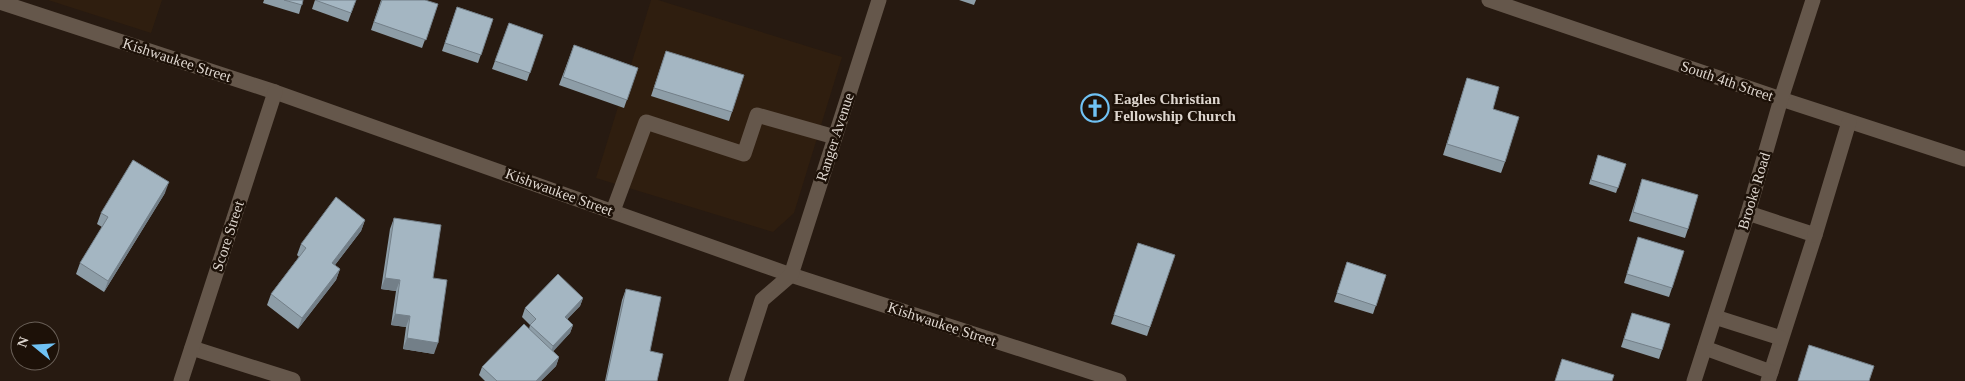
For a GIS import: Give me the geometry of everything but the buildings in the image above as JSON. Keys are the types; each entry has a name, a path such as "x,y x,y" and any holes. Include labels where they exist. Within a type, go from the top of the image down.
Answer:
{"street":[{"name":"Ranger Avenue","path":"791,275 879,0"},
{"name":"South 4th Street","path":"1489,0 1781,100 1965,159"},
{"name":"Brooke Road","path":"1694,381 1716,317 1813,0"},
{"name":"Kishwaukee Street","path":"0,2 275,92 791,275 1119,381"},
{"name":"Score Street","path":"181,381 275,92"},
{"path":"613,212 646,122 744,154 757,115 835,137"},
{"path":"1705,348 1770,376 1849,122"},
{"path":"1748,213 1815,235"},
{"path":"736,381 762,300 791,275"},
{"path":"1716,317 1781,338"},
{"path":"192,348 293,380"}],"shaded area":[{"path":"48,0 162,0 151,33"},
{"path":"651,0 658,0 842,57 794,213 773,232 596,178"}],"place":[{"name":"Eagles Christian Fellowship Church","path":"1095,108"}]}
